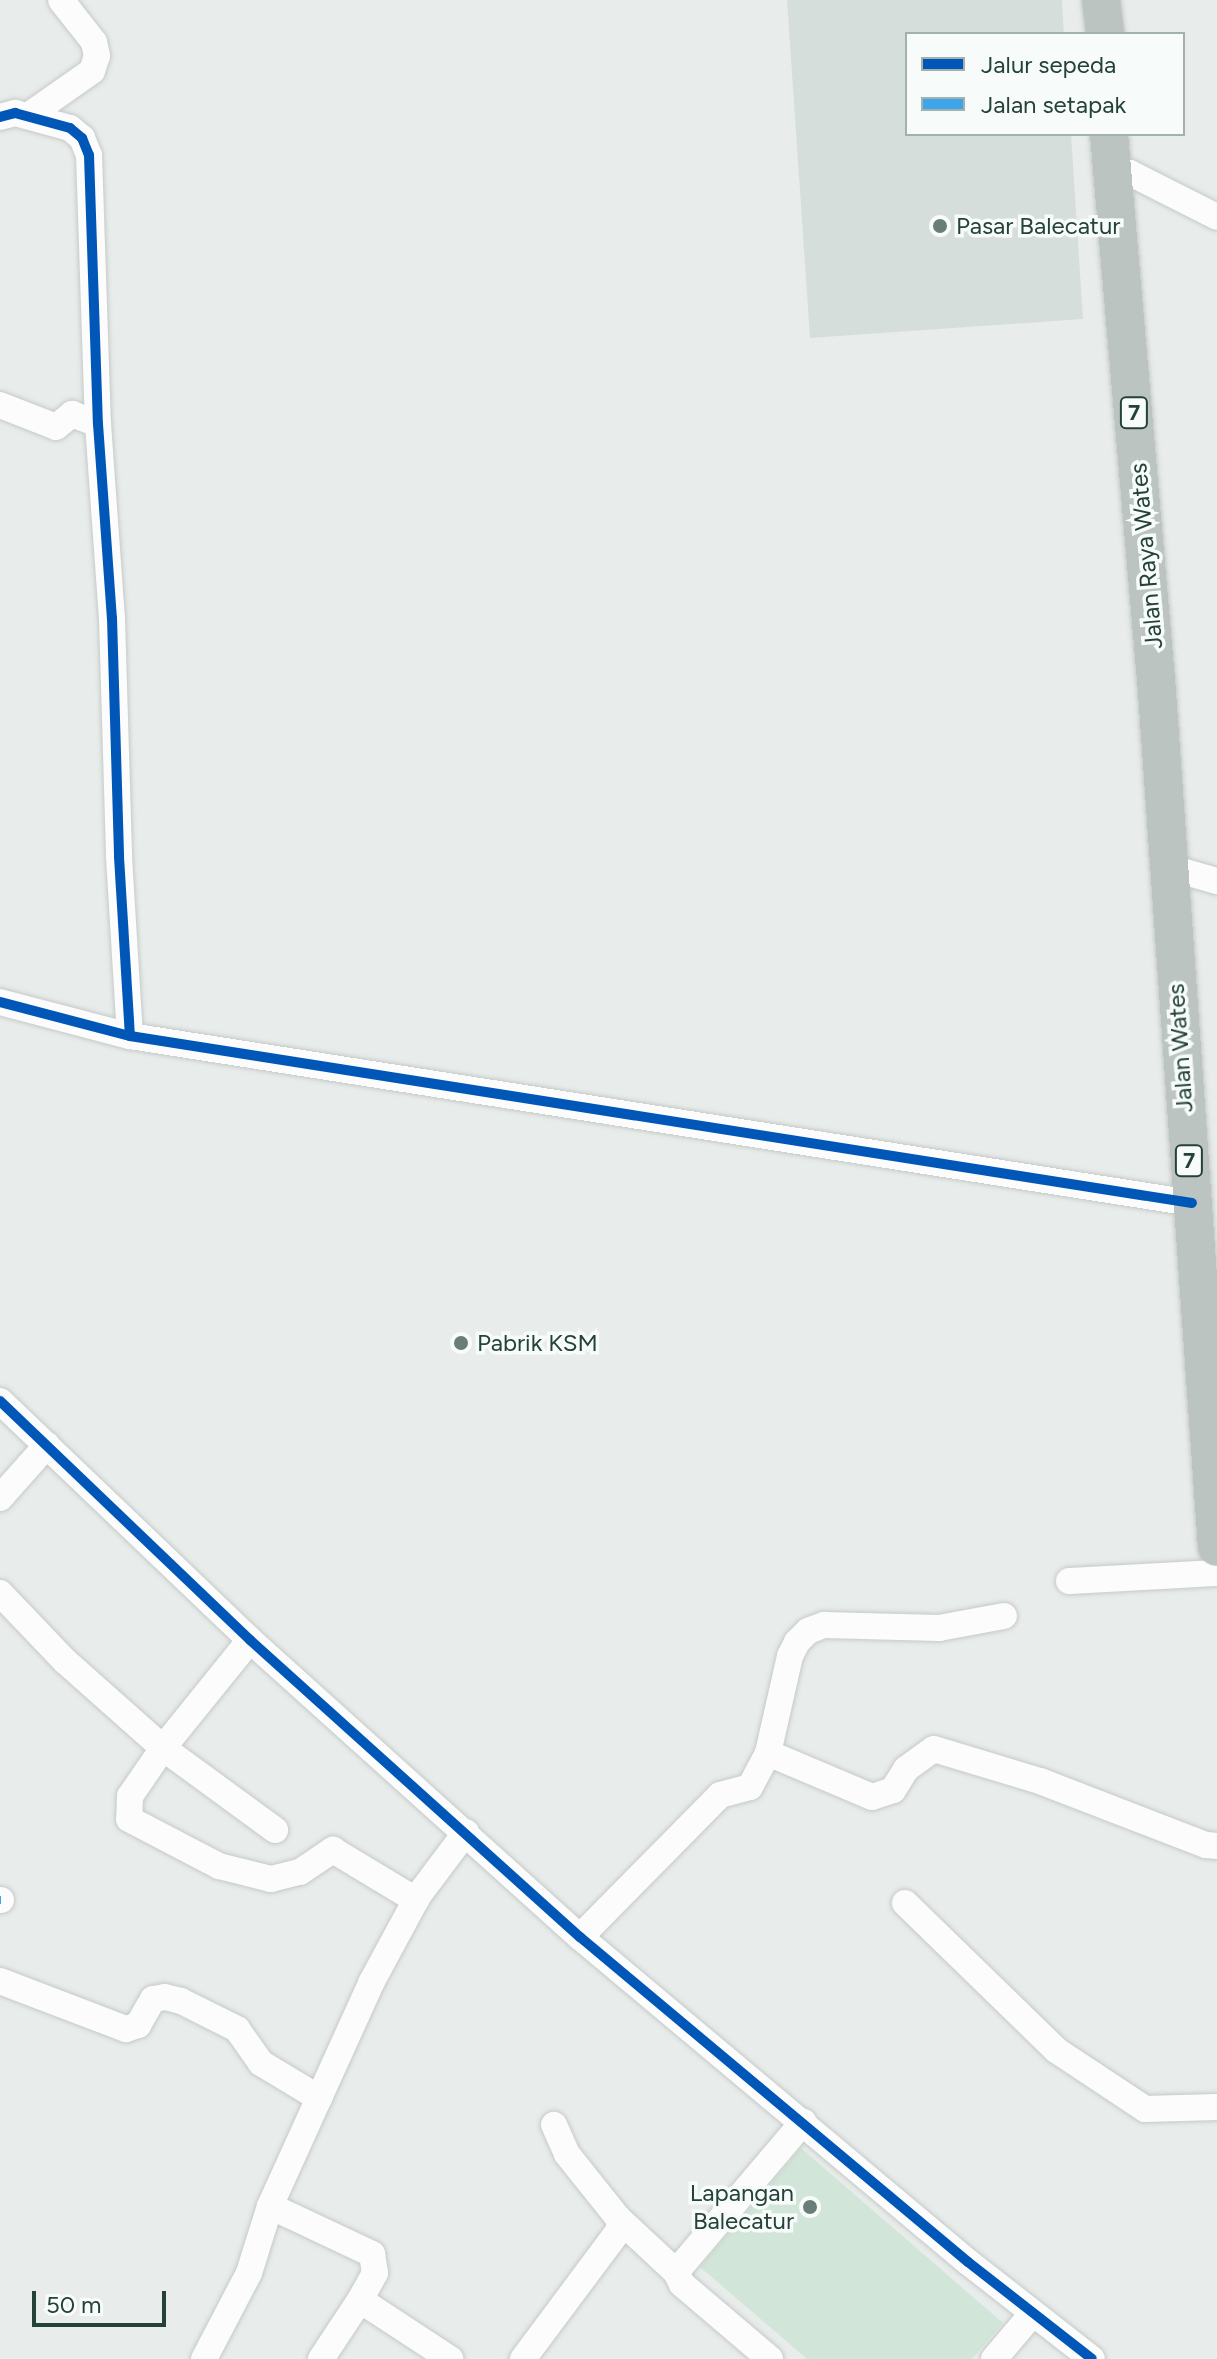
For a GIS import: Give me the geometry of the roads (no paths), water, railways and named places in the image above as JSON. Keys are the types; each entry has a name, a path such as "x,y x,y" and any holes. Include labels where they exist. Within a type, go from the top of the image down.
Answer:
{"highway":[{"path":"1084,0 1087,32"},
{"path":"1101,0 1105,32"},
{"name":"Jalan Raya Wates","path":"1109,136 1157,692"},
{"name":"Jalan Wates","path":"1157,692 1217,1547"}],"street":[{"path":"28,116 92,71 97,56 94,42 61,0"},
{"path":"0,117 15,113 70,128 82,138 89,155 98,424 112,618 119,857 130,1036"},
{"path":"1112,172 1130,173 1217,217"},
{"path":"0,405 56,427 72,414 98,424"},
{"path":"1169,870 1217,881"},
{"path":"0,1002 130,1036 1192,1203"},
{"path":"0,1401 250,1640 580,1937 1092,2359"},
{"path":"0,1498 47,1445"},
{"path":"1069,1581 1217,1573"},
{"path":"0,1593 65,1661 163,1748 275,1830"},
{"path":"580,1937 720,1795 750,1787 768,1753 790,1656 797,1642 808,1631 824,1625 939,1628 1004,1616"},
{"path":"250,1640 163,1748 130,1796 129,1819 219,1866 271,1879 300,1872 326,1852 339,1852 416,1900"},
{"path":"768,1753 872,1797 893,1790 906,1769 934,1749 1040,1781 1206,1845 1217,1846"},
{"path":"204,2359 249,2273 270,2206 371,1983 416,1900 466,1832"},
{"path":"905,1903 1056,2050 1145,2109 1217,2107"},
{"path":"0,1981 126,2029 138,2025 153,1999 165,1997 181,2001 237,2029 261,2063 319,2098"},
{"path":"676,2272 803,2122"},
{"path":"554,2125 567,2154 618,2218 676,2272 682,2284 770,2359"},
{"path":"270,2206 372,2254 375,2273 321,2359"},
{"path":"523,2359 614,2240 620,2229 618,2218"},
{"path":"360,2300 450,2359"},
{"path":"994,2359 1033,2313"}],"place":[{"name":"Pasar Balecatur","path":"940,226"},
{"name":"Pabrik KSM","path":"461,1343"},
{"name":"Lapangan Balecatur","path":"810,2207"}]}
